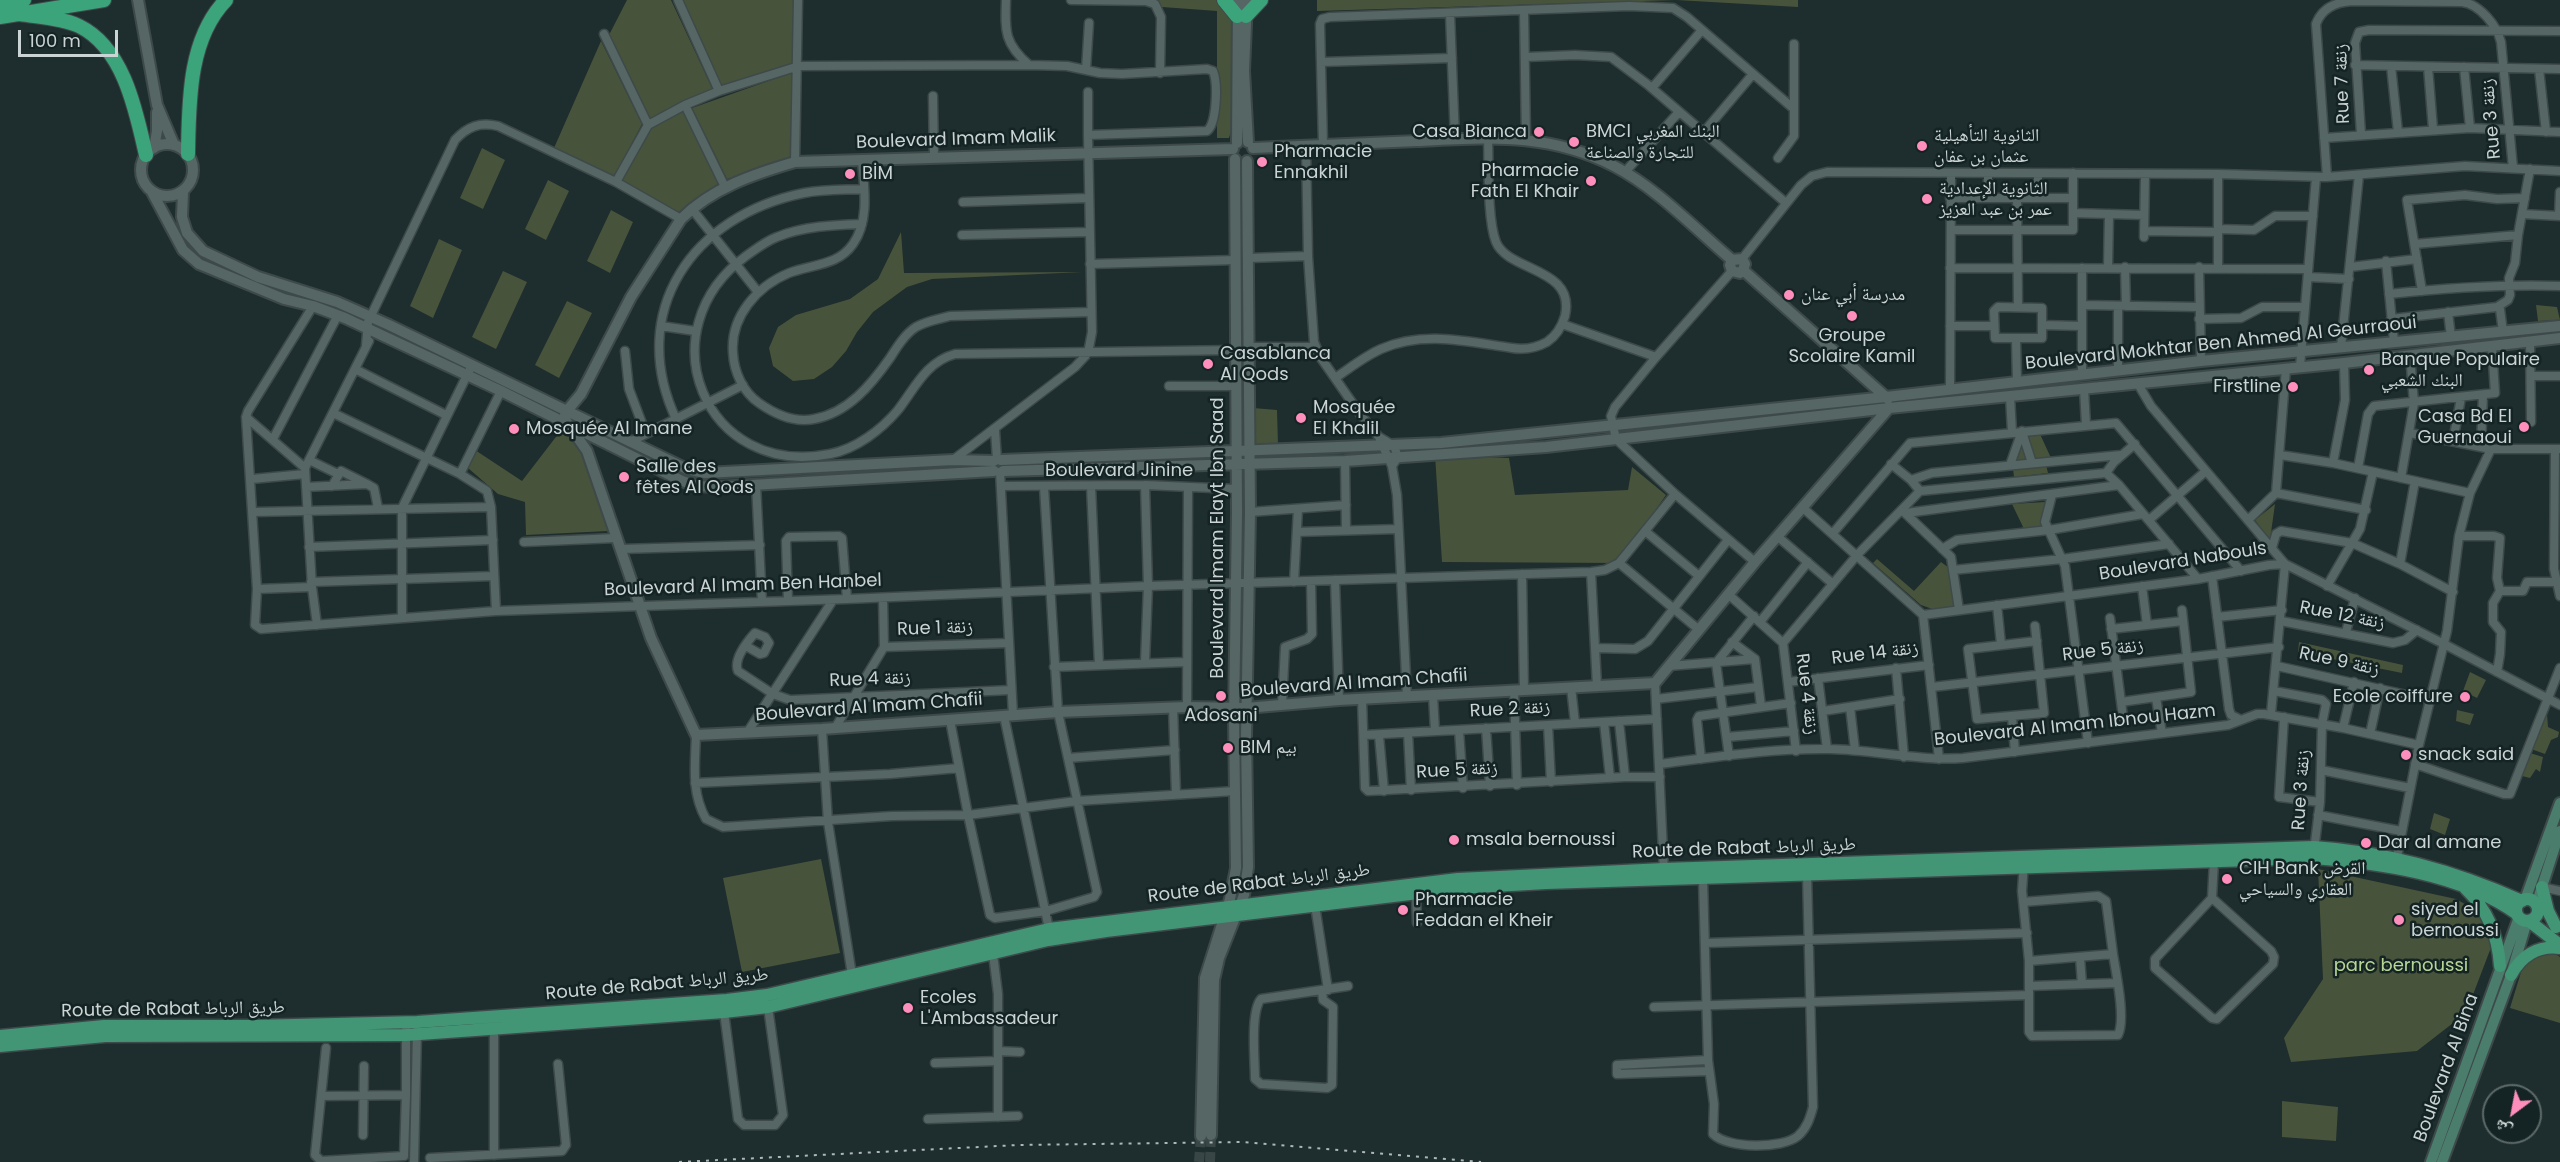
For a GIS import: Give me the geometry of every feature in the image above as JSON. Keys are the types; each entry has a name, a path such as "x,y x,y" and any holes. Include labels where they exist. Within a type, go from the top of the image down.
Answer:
{"highway":[{"path":"0,17 22,7 104,0"},
{"path":"188,154 192,89 199,44 211,18 226,0"},
{"path":"1224,0 1242,16 1261,0"},
{"path":"0,4 22,7 78,26 107,48 121,75 150,151"}],"main road":[{"path":"2527,911 2560,803"},
{"path":"2527,911 2542,887 2560,831"},
{"name":"Route de Rabat طريق الرباط","path":"0,1036 104,1026 494,1029 724,1012 768,1007 1048,940 1232,910 1458,879 2314,853 2396,863 2474,880 2558,929"},
{"name":"Route de Rabat طريق الرباط","path":"0,1046 105,1036 411,1028 727,1000 767,995 1048,928 1232,910 1315,905 1459,888 1664,874 1703,879 2024,862 2214,861 2314,853"},
{"name":"Route de Rabat طريق الرباط","path":"2396,863 2527,911 2560,946"},
{"path":"2463,886 2481,905 2493,928 2500,966"},
{"path":"2542,887 2548,911 2558,929"},
{"name":"Boulevard Al Bina","path":"2431,1162 2500,966 2527,911"},
{"name":"Boulevard Al Bina","path":"2442,1162 2511,975 2527,911"},
{"path":"2511,975 2521,959 2529,954 2546,947 2560,946"}],"street":[{"path":"678,0 719,92"},
{"path":"795,162 799,66 798,0"},
{"path":"1006,0 1006,36 1015,52 1029,64"},
{"path":"1071,0 1146,1 1155,4 1161,17 1160,73"},
{"name":"Boulevard Imam Elayt Ibn Saad","path":"1232,910 1236,868 1235,386 1242,16 1238,0"},
{"name":"Boulevard Imam Elayt Ibn Saad","path":"1242,16 1247,0"},
{"path":"2327,177 2316,24 2326,9 2335,4 2352,1 2468,3 2475,6 2497,29 2560,31"},
{"path":"138,5 158,105 174,145"},
{"path":"1323,144 1320,24 1325,18 1667,7 1679,11 1794,109"},
{"path":"1524,11 1526,138"},
{"path":"1450,14 1455,139"},
{"path":"1086,70 1089,23"},
{"name":"Rue 7 زنقة","path":"2361,134 2355,65 2355,43 2360,32 2369,30 2497,29"},
{"name":"Rue 3 زنقة","path":"2497,29 2504,67 2513,168"},
{"path":"1652,88 1702,30"},
{"path":"604,34 648,125"},
{"path":"1778,158 1794,136 1794,44"},
{"path":"1526,57 1575,55 1611,57 1652,88 1786,203"},
{"path":"1321,62 1452,58"},
{"path":"616,182 648,125 685,105 799,66 1029,64 1067,66 1122,74 1207,69 1214,73 1214,122 1209,130 1088,135"},
{"path":"2355,65 2560,69"},
{"path":"2391,66 2398,132"},
{"path":"2428,67 2433,129"},
{"path":"2464,67 2470,128"},
{"path":"2539,69 2546,132"},
{"path":"1703,133 1753,74"},
{"path":"953,460 1075,367 1088,352 1092,332 1087,152 1088,92"},
{"path":"933,96 934,158"},
{"path":"158,105 158,131 150,151 142,162 142,179 152,192 180,246 194,261 274,295 373,325"},
{"path":"685,105 725,187"},
{"path":"1625,172 1679,112"},
{"path":"317,625 309,547 307,467 366,345 382,297 455,140 466,129 478,124 498,126 616,182 681,219"},
{"path":"2324,138 2470,128 2560,132"},
{"path":"1335,378 1376,352 1396,344 1443,339 1480,342 1514,349 1531,348 1552,338 1562,324 1565,305 1558,286 1541,271 1509,257 1497,244 1492,228 1488,138"},
{"name":"Boulevard Imam Malik","path":"568,411 581,394 631,297 681,219 725,187 756,174 795,162 1488,138 1526,138 1575,151 1625,172 1652,192 1737,265 1886,397"},
{"path":"150,151 164,144 174,145 188,154 194,170 189,186 183,192 167,197 152,192"},
{"path":"1306,146 1312,334 1316,347 1335,378 1392,460"},
{"name":"Boulevard Imam Elayt Ibn Saad","path":"1232,910 1248,867 1246,708 1250,512 1247,161 1253,156 1241,148"},
{"path":"862,160 864,189 862,224 851,247 837,260 789,273 758,292 738,320 732,342 737,374 743,386 756,401 783,417 799,420 815,419 833,413 849,403 872,382 908,333 917,326 951,316 1091,312"},
{"path":"1755,562 1675,494 1616,439 1612,411 1737,265 1801,185 1812,176 1821,173 2073,173 2327,177 2453,166 2560,171"},
{"path":"2391,319 2497,307 2508,300 2509,278 2515,263 2530,169"},
{"path":"1950,388 1951,173"},
{"path":"1988,173 1988,198"},
{"path":"1951,230 2073,230 2073,173"},
{"path":"2038,174 2038,198"},
{"path":"2145,174 2144,234 2254,230 2275,216 2313,216"},
{"path":"2218,174 2218,267"},
{"path":"2341,347 2359,175"},
{"path":"2300,367 2316,177"},
{"path":"676,419 667,400 659,373 661,326 674,283 697,250 713,235 742,215 786,198 820,191 864,189"},
{"path":"183,192 182,217 186,232 203,251 258,277 337,302 373,325 469,370 568,411 687,469 705,473 953,460 998,466"},
{"path":"2522,214 2559,216 2560,192"},
{"path":"2422,291 2407,200 2465,195 2497,199 2525,198"},
{"path":"963,202 1088,198"},
{"path":"1950,198 2073,198"},
{"path":"2017,198 2018,307"},
{"path":"692,209 758,292"},
{"path":"2073,213 2144,214"},
{"path":"2108,267 2109,214"},
{"path":"862,224 822,226 775,238 736,263 710,292 698,318 695,332 696,371 707,404 732,432 758,449 789,457 811,457 845,449 876,431 898,410 927,370 944,357 973,353 1236,350"},
{"path":"962,235 1089,232"},
{"path":"2415,244 2518,235"},
{"path":"1249,258 1308,256"},
{"path":"2350,267 2417,259"},
{"path":"1090,264 1236,260"},
{"path":"2386,261 2394,342"},
{"path":"2118,371 2126,267"},
{"path":"2199,267 2201,361"},
{"path":"1950,268 2218,267 2308,273 2349,279"},
{"path":"2082,268 2082,375"},
{"path":"2389,294 2510,284 2560,286"},
{"path":"2082,305 2199,307"},
{"path":"313,306 246,417 252,478 257,589 402,578 495,576"},
{"path":"2018,307 2042,308 2042,338 2016,340 1995,338 1993,326 1995,308 2018,307"},
{"path":"2199,319 2241,318 2262,307 2305,307"},
{"path":"2497,307 2500,309 2503,332"},
{"path":"2448,312 2451,337"},
{"path":"273,439 338,315"},
{"path":"1562,324 1656,357"},
{"path":"2042,325 2082,326"},
{"path":"661,326 695,332"},
{"path":"1950,326 1993,326"},
{"name":"Boulevard Mokhtar Ben Ahmed Al Geurraoui","path":"998,466 1380,442 1394,446 1886,397 2201,361 2560,326"},
{"name":"Boulevard Mokhtar Ben Ahmed Al Geurraoui","path":"998,466 1249,465 1392,460 1616,439 1888,408 2344,363 2560,338"},
{"path":"2016,340 2018,381"},
{"path":"2530,342 2530,422"},
{"path":"2358,468 2370,409 2495,393 2492,346"},
{"path":"1248,347 1316,347"},
{"path":"625,351 629,389 646,434"},
{"path":"2402,478 2414,403 2410,355"},
{"path":"2333,463 2345,400 2344,363"},
{"path":"2248,520 2276,493 2286,368"},
{"path":"355,369 446,415"},
{"path":"469,370 501,391 588,436 682,482 697,486 756,484 998,466"},
{"path":"402,617 402,508 425,456 469,370"},
{"path":"2531,376 2560,376"},
{"path":"2138,384 2151,406 2285,564 2271,714"},
{"path":"630,442 743,386"},
{"path":"1169,386 1235,386"},
{"path":"2084,389 2086,425"},
{"path":"460,474 501,391"},
{"path":"581,394 587,421 586,451"},
{"path":"2481,447 2483,395"},
{"path":"2010,396 2013,432"},
{"path":"1664,874 1655,683 1698,629 1888,408 1889,402 1886,397"},
{"path":"2453,441 2461,398"},
{"path":"568,411 564,416 586,451 619,543 638,605 663,667 696,735 695,783 699,804 706,819 723,827 828,822 892,816 968,815 1077,801 1235,791"},
{"path":"333,413 425,456 487,491 491,507 496,611"},
{"path":"246,417 307,467"},
{"path":"1833,533 1910,443 2116,423 2241,571"},
{"path":"1593,426 1595,441"},
{"path":"995,429 1007,592 1011,690 1009,716 1022,807 1048,928"},
{"path":"2023,433 2032,463"},
{"path":"2010,465 2023,433"},
{"path":"2410,433 2491,449 2558,449 2555,582 2560,596"},
{"path":"1783,643 1858,554 1904,511 1920,491 2106,473 2121,455 2135,444"},
{"path":"1394,446 1392,460 1397,495 1407,697"},
{"path":"2396,863 2419,745 2444,644 2459,536 2470,493 2491,449"},
{"path":"1911,480 1932,473 2121,455"},
{"path":"2280,455 2333,463 2470,493"},
{"path":"1345,461 1346,530"},
{"path":"1891,464 1911,480 1920,491"},
{"path":"252,478 307,467 338,474"},
{"path":"332,486 338,474 343,471 374,488 378,508"},
{"path":"1942,549 1957,540 2146,517 2178,496 2206,471"},
{"path":"2327,586 2352,543 2366,510 2373,472"},
{"path":"2106,473 2119,485 2198,579"},
{"path":"2400,564 2415,481"},
{"path":"306,487 368,484"},
{"path":"756,484 762,602"},
{"path":"1145,485 1148,586 1145,662"},
{"name":"Boulevard Jinine","path":"1001,486 1145,485 1236,489"},
{"path":"1904,511 2052,495 2119,485"},
{"path":"1091,486 1100,665"},
{"path":"950,720 990,915 995,918 1046,911 1096,895 1089,852 1058,712 1044,487"},
{"path":"1187,707 1185,662 1189,584 1188,487"},
{"path":"2276,493 2366,510"},
{"path":"1675,494 1619,563 1698,629"},
{"path":"2052,495 2045,522 2056,551 2062,560 2070,596 2088,742"},
{"path":"1250,512 1346,505"},
{"path":"254,512 309,509 491,507"},
{"path":"1802,507 1858,554 1923,615 1939,759"},
{"path":"1294,582 1298,508"},
{"path":"1904,511 1951,557 1959,610"},
{"path":"1297,532 1398,529"},
{"path":"1645,531 1699,576"},
{"path":"2272,549 2276,534 2281,531 2352,543 2400,564 2453,592"},
{"path":"788,601 786,541 789,537 839,536 844,541 847,599"},
{"path":"1777,536 1833,584"},
{"path":"2459,536 2500,538 2497,578 2500,591 2493,603 2493,622 2501,632 2497,672"},
{"path":"309,547 493,540"},
{"path":"1596,648 1635,649 1642,646 1728,540"},
{"path":"524,542 760,545"},
{"path":"1953,570 2062,560 2169,544"},
{"path":"1729,756 1716,663 1732,642 1757,619 1808,562"},
{"name":"Boulevard Al Imam Ben Hanbel","path":"257,589 255,625 261,629 496,611 833,600 1189,584 1250,584 1591,572 1605,570 1619,563"},
{"name":"Boulevard Nabouls","path":"1923,615 2198,579 2285,564 2560,705"},
{"path":"1591,572 1597,686"},
{"path":"1517,784 1514,727 1519,690 1522,574"},
{"path":"2212,576 2230,712 2241,720"},
{"path":"1335,580 1339,700"},
{"path":"1282,705 1285,647 1307,639 1312,634 1311,581"},
{"path":"2500,591 2523,591 2527,582 2555,582"},
{"path":"2142,586 2147,625"},
{"name":"Rue 4 زنقة","path":"1728,594 1783,643 1796,751"},
{"path":"883,597 884,647"},
{"path":"2346,632 2355,598"},
{"path":"747,733 833,600"},
{"path":"1996,605 2001,644"},
{"name":"Rue 12 زنقة","path":"2217,617 2282,609"},
{"path":"2121,702 2191,692 2182,610"},
{"path":"2110,618 2123,717"},
{"path":"2111,629 2183,621"},
{"name":"Rue 12 زنقة","path":"2281,621 2397,643 2417,630"},
{"path":"2035,626 2037,641 2041,675 2044,713 1977,719 1968,649 2037,641"},
{"path":"1732,642 1755,659 1761,706"},
{"name":"Rue 1 زنقة","path":"835,728 884,647 1009,643"},
{"name":"Rue 4 زنقة","path":"746,646 736,662 738,671 773,693 790,700 1011,690"},
{"name":"Rue 5 زنقة","path":"1932,687 2279,647"},
{"path":"1669,666 1755,659"},
{"path":"1054,667 1185,662"},
{"name":"Rue 14 زنقة","path":"1788,682 1929,664"},
{"name":"Rue 9 زنقة","path":"2277,666 2429,700"},
{"path":"1896,668 1904,757"},
{"path":"2415,764 2504,794 2510,794 2560,668"},
{"path":"1818,678 1827,749"},
{"path":"2343,728 2354,682"},
{"name":"Boulevard Al Imam Chafii","path":"696,735 822,729 1058,712 1173,707 1246,708 1339,700 1655,683"},
{"path":"1571,687 1575,723"},
{"path":"1656,699 1758,687"},
{"path":"2370,734 2380,688"},
{"name":"Rue 3 زنقة","path":"2274,691 2322,700 2326,704 2322,724 2320,802 2314,853"},
{"path":"1433,695 1435,731"},
{"path":"2156,698 2162,733"},
{"path":"1362,699 1364,735"},
{"path":"1823,711 1900,699"},
{"path":"1701,759 1697,720 1699,716 1791,703"},
{"path":"1173,707 1176,794"},
{"path":"1850,707 1855,750"},
{"name":"Boulevard Al Imam Ibnou Hazm","path":"1659,764 1827,749 1939,759 2015,752 2228,725 2257,714 2271,714 2419,745"},
{"path":"2012,717 2015,752"},
{"path":"2284,717 2279,797 2320,802"},
{"name":"Rue 2 زنقة","path":"1364,735 1657,719"},
{"path":"1619,721 1625,777"},
{"path":"1604,722 1610,778"},
{"path":"1548,725 1551,782"},
{"path":"1486,728 1490,786"},
{"path":"822,729 828,822 852,975"},
{"path":"1459,730 1462,788"},
{"path":"1727,737 1794,731"},
{"path":"1408,733 1411,790"},
{"name":"Rue 5 زنقة","path":"1364,735 1365,789 1368,791 1660,777"},
{"path":"1379,735 1384,791"},
{"path":"1068,758 1175,750"},
{"path":"695,783 959,768"},
{"path":"2321,770 2410,788"},
{"path":"2318,815 2401,831"},
{"path":"2212,898 2271,951 2274,957 2273,964 2217,1019 2212,1018 2155,968 2154,964 2154,959 2212,898 2214,861"},
{"path":"2023,902 2098,896 2106,901 2117,982 2120,1030 2116,1036 2032,1036 2030,1032 2030,962 2023,902 2024,862"},
{"path":"1703,879 1708,1060 1714,1104 1713,1134 1718,1139 1736,1144 1779,1144 1798,1136 1805,1128 1813,1107 1807,875"},
{"path":"2542,887 2560,891"},
{"path":"1416,893 1417,922"},
{"path":"1315,905 1325,990 1323,1000 1333,1007 1332,1085 1327,1088 1261,1084 1255,1079 1255,1030 1258,1002 1261,999 1325,990 1348,986"},
{"path":"1206,1135 1214,980 1232,910"},
{"path":"1706,943 2027,933"},
{"path":"993,954 998,994 998,1117"},
{"path":"2030,962 2113,954"},
{"path":"2080,957 2082,984"},
{"path":"1654,1007 1811,1002 2030,990 2117,982"},
{"path":"724,1012 738,1119 744,1125 775,1125 783,1115 768,1007"},
{"path":"326,1048 315,1155 321,1161 404,1156 411,1028"},
{"path":"411,1028 414,1162"},
{"path":"494,1029 494,1155"},
{"path":"998,1051 1020,1052"},
{"path":"1708,1060 1617,1065 1617,1074 1709,1071"},
{"path":"935,1063 998,1061"},
{"path":"1656,1063 1657,1073"},
{"path":"430,1158 562,1151 566,1145 558,1064"},
{"path":"363,1135 364,1066"},
{"path":"321,1096 406,1095"},
{"path":"928,1119 1018,1116"}],"green space":[{"path":"627,0 671,0 713,90 650,119 609,35"},
{"path":"682,0 794,0 794,64 722,87"},
{"path":"1156,0 1224,0 1235,12 1235,117 1229,138 1217,138 1217,11 1162,7"},
{"path":"1317,0 1676,0 1317,11"},
{"path":"1676,0 1798,0 1798,7"},
{"path":"601,41 642,124 614,177 554,148"},
{"path":"794,72 791,159 727,179 692,108"},
{"path":"683,111 720,184 683,218 618,179 650,129"},
{"path":"482,148 505,160 483,209 460,198"},
{"path":"548,180 569,191 546,240 525,229"},
{"path":"611,210 633,222 610,273 587,261"},
{"path":"901,232 904,273 1083,272 932,279 907,287 873,312 832,367 814,379 793,381 773,366 769,348 778,327 796,315 850,299 878,279"},
{"path":"439,239 462,250 433,318 410,306"},
{"path":"503,271 527,282 496,349 472,337"},
{"path":"567,301 592,313 559,378 535,365"},
{"path":"2536,305 2557,307 2560,320 2538,321"},
{"path":"1253,408 1277,410 1278,445 1253,444"},
{"path":"562,429 583,445 608,531 526,535 525,502 498,494 468,468 475,450 522,481"},
{"path":"2040,434 2051,458 2007,462 2018,435"},
{"path":"1435,455 1509,458 1515,495 1628,490 1632,467 1666,495 1619,563 1442,562"},
{"path":"2046,465 2048,473 2014,477 2013,469"},
{"path":"2045,502 2042,527 2024,529 2012,504"},
{"path":"2275,504 2270,540 2255,520"},
{"path":"1877,559 1914,591 1941,562 1949,568 1955,607 1935,610 1921,605 1873,563"},
{"path":"2299,642 2403,665 2402,673 2298,652"},
{"path":"2470,672 2486,680 2477,698 2463,691"},
{"path":"2457,710 2474,714 2470,725 2456,721"},
{"path":"2547,714 2548,727 2559,732 2558,737 2551,740 2545,754 2531,749"},
{"path":"2530,753 2543,757 2540,772 2536,769 2530,778 2522,776"},
{"path":"2434,813 2450,819 2445,835 2430,829"},
{"path":"821,859 840,953 742,972 723,878"},
{"name":"parc bernoussi","path":"2318,869 2456,899 2500,924 2466,1013 2417,1051 2291,1062 2284,1038 2323,979"},
{"path":"2529,946 2543,946 2560,957 2560,1023 2510,1008"},
{"path":"2282,1101 2338,1107 2336,1141 2282,1137"}],"tunnel":[{"path":"1210,1162 1211,1135"},
{"path":"1199,1162 1201,1136"}],"railway":[{"path":"679,1162 1019,1145 1244,1142 1481,1162"}],"place":[{"name":"Casa Bianca","path":"1539,132"},
{"name":"BMCI البنك المغربي للتجارة والصناعة","path":"1574,142"},
{"name":"الثانوية التأهيلية عثمان بن عفان","path":"1922,146"},
{"name":"Pharmacie Ennakhil","path":"1262,162"},
{"name":"BİM","path":"850,174"},
{"name":"Pharmacie Fath El Khair","path":"1591,181"},
{"name":"الثانوية الإعدادية عمر بن عبد العزيز","path":"1927,199"},
{"name":"مدرسة أبي عنان","path":"1789,295"},
{"name":"Groupe Scolaire Kamil","path":"1852,316"},
{"name":"Casablanca Al Qods","path":"1208,364"},
{"name":"Banque Populaire البنك الشعبي","path":"2369,370"},
{"name":"Firstline","path":"2293,387"},
{"name":"Mosquée El Khalil","path":"1301,418"},
{"name":"Casa Bd El Guernaoui","path":"2524,427"},
{"name":"Mosquée Al Imane","path":"514,429"},
{"name":"Salle des fêtes Al Qods","path":"624,477"},
{"name":"Adosani","path":"1221,696"},
{"name":"Ecole coiffure","path":"2465,697"},
{"name":"BIM بيم","path":"1228,748"},
{"name":"snack said","path":"2406,755"},
{"name":"msala bernoussi","path":"1454,840"},
{"name":"Dar al amane","path":"2366,843"},
{"name":"CIH Bank القرض العقاري والسياحي","path":"2227,879"},
{"name":"Pharmacie Feddan el Kheir","path":"1403,910"},
{"name":"siyed el bernoussi","path":"2399,920"},
{"name":"Ecoles L'Ambassadeur","path":"908,1008"}]}
